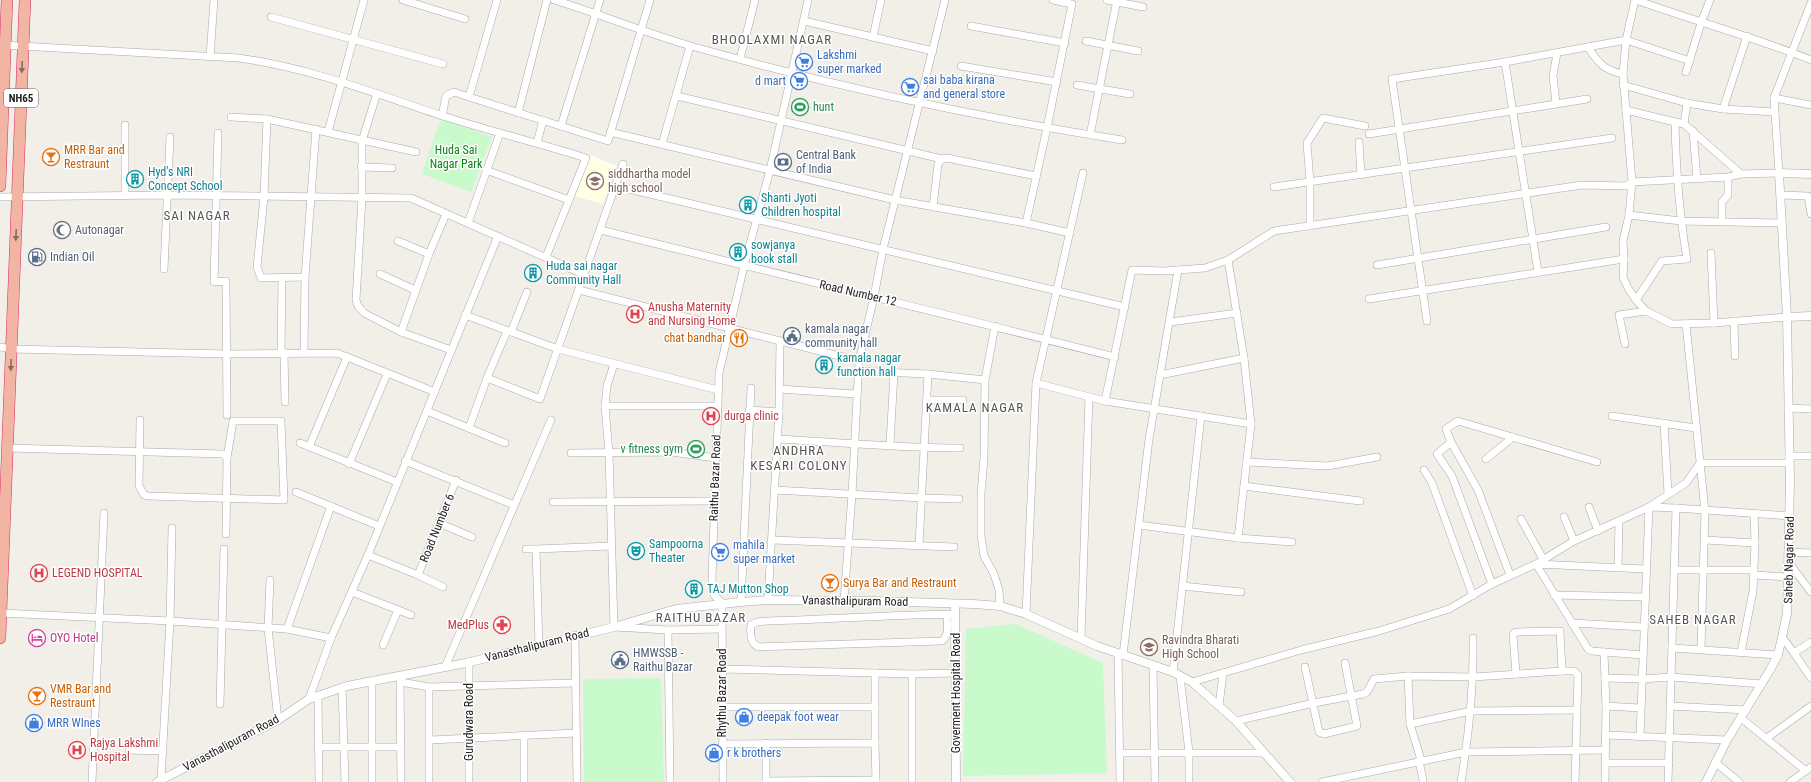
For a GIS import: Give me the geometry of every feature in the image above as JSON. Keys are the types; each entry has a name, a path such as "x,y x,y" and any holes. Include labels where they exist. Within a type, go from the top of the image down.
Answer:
{"highway":[{"name":"NH65","path":"0,186 2,45 8,0"},
{"name":"NH65","path":"0,638 25,0"}],"street":[{"path":"210,57 214,0"},
{"path":"328,132 364,0"},
{"path":"403,0 465,19"},
{"path":"469,97 496,0"},
{"path":"518,113 547,0"},
{"path":"554,0 690,46 792,73 919,102 1047,128 1122,140"},
{"path":"561,126 600,0"},
{"path":"442,116 446,96 454,92 608,141 650,0"},
{"path":"740,59 755,0"},
{"name":"Raithu Bazar Road","path":"722,604 714,595 712,580 719,373 744,266 782,120 808,0"},
{"path":"873,37 881,0"},
{"path":"844,601 852,494 856,394 859,361 883,250 945,0"},
{"path":"1026,223 1065,43 1072,2 1053,0"},
{"path":"1107,0 1143,7"},
{"path":"1811,60 1747,36 1701,23 1635,0 1626,40 1623,85 1632,182 1629,215 1623,241 1623,276 1628,288 1636,300 1646,311 1672,324 1714,323 1811,316"},
{"path":"1686,72 1701,23 1710,0"},
{"path":"1779,173 1774,98 1811,2 1808,0"},
{"path":"1090,135 1117,1"},
{"path":"271,17 443,64"},
{"path":"804,21 933,51"},
{"path":"971,26 1065,43"},
{"path":"1723,109 1747,36"},
{"path":"1427,321 1392,79 1505,62 1626,40 1690,61"},
{"path":"1086,41 1138,51"},
{"path":"2,45 238,58 269,62 377,93 442,116 500,134 537,143 586,158 546,257"},
{"path":"662,144 677,96 690,46"},
{"path":"1588,47 1598,63 1610,71 1624,74"},
{"path":"1556,103 1553,76 1557,53"},
{"path":"1505,62 1514,110 1538,272"},
{"path":"961,66 1056,82"},
{"path":"1077,85 1130,94"},
{"path":"1623,85 1687,103 1723,109 1775,112"},
{"path":"377,93 362,141 362,198 356,300 358,306 364,313 401,332 451,350"},
{"path":"677,96 782,120 908,152 942,159 947,158 1036,176"},
{"path":"1369,134 1587,98"},
{"path":"1774,98 1811,106"},
{"path":"1684,124 1687,103"},
{"path":"1626,110 1684,124 1741,174"},
{"path":"231,117 267,119 416,152"},
{"path":"1310,226 1310,182 1307,143 1323,118 1365,126"},
{"path":"267,119 264,197 257,267 261,278 305,277"},
{"path":"537,143 543,120"},
{"path":"1636,300 1662,261 1687,259 1681,221 1677,179 1675,122"},
{"path":"125,125 125,195"},
{"path":"304,353 305,277 316,130"},
{"path":"1693,131 1697,179"},
{"path":"610,132 895,200 1026,223 1070,233"},
{"path":"218,133 214,282 226,281 227,415"},
{"path":"468,223 500,134"},
{"path":"164,269 170,137"},
{"path":"1274,187 1362,175 1520,150 1612,138"},
{"path":"1359,142 1362,175"},
{"path":"932,207 938,164 942,159"},
{"path":"486,378 540,399 601,230 623,164"},
{"path":"361,167 392,168"},
{"path":"486,170 569,200"},
{"path":"1026,614 1036,383 1058,291 1083,173"},
{"name":"Saheb Nagar Road","path":"1706,782 1727,740 1762,684 1778,655 1787,614 1790,516 1788,317 1779,173"},
{"path":"1105,401 1132,270 1178,270 1205,268 1228,260 1274,231 1582,185 1626,186 1632,182 1728,177 1741,174 1811,174"},
{"path":"1722,222 1722,202 1728,195 1728,177"},
{"path":"616,186 1125,307"},
{"path":"0,197 167,195 310,198 411,198 585,275"},
{"path":"1780,195 1808,196 1811,214"},
{"path":"401,332 415,290 446,214"},
{"path":"1629,215 1681,221 1782,223"},
{"path":"1377,265 1606,227"},
{"name":"Road Number 12","path":"601,230 995,326 1114,357"},
{"path":"309,699 331,638 368,555 405,461 435,392 498,236"},
{"path":"398,241 429,254"},
{"path":"1711,253 1714,323"},
{"path":"1369,299 1624,259"},
{"path":"1228,260 1244,358 1251,424 1248,462 1238,538"},
{"path":"1120,782 1121,654 1149,439 1178,270"},
{"path":"380,274 415,290"},
{"path":"282,278 282,352 285,402"},
{"path":"579,290 859,361"},
{"path":"468,428 486,378 527,292"},
{"path":"1626,344 1619,315 1646,311"},
{"path":"1170,322 1237,313"},
{"path":"465,315 558,350 718,390"},
{"path":"1734,321 1735,356"},
{"path":"1686,324 1705,511 1701,649"},
{"path":"995,326 985,380 981,536 984,556 994,574 999,590 1000,606"},
{"path":"768,600 777,439 780,342"},
{"path":"0,347 12,349 227,354 282,352 338,353 387,374 435,392"},
{"path":"309,447 347,357"},
{"path":"1160,375 1244,358"},
{"path":"614,364 607,386 605,406 609,453 610,546 614,627 668,630 722,629"},
{"path":"858,371 928,374 985,380"},
{"path":"890,444 894,373"},
{"path":"349,464 387,374"},
{"path":"919,545 928,374"},
{"path":"1036,383 1105,401 1251,424"},
{"path":"741,602 751,388"},
{"path":"779,389 856,394"},
{"path":"1081,638 1089,397"},
{"path":"927,400 963,400"},
{"path":"605,406 718,406"},
{"path":"1788,408 1811,409"},
{"path":"749,410 778,412"},
{"path":"427,411 505,443"},
{"path":"1172,672 1201,416"},
{"path":"1612,416 1696,428"},
{"path":"140,420 139,486 144,495 226,498 284,500 281,421 233,421 226,458 226,498 226,534"},
{"path":"444,667 551,420"},
{"path":"1510,575 1478,490 1451,442 1446,429 1458,421 1597,462"},
{"path":"1664,423 1668,494"},
{"path":"1486,459 1513,438"},
{"path":"777,439 890,444 924,448 960,448"},
{"path":"1451,442 1437,454 1452,476 1492,584"},
{"path":"300,443 349,464 397,482"},
{"path":"8,448 223,454 226,458"},
{"path":"571,453 671,452 716,458"},
{"path":"1700,464 1789,460 1811,456"},
{"path":"1248,462 1328,466 1377,457"},
{"path":"405,461 456,480 514,505"},
{"path":"1192,682 1301,650 1379,631 1449,609 1492,584 1536,564 1574,541 1649,506 1686,483 1700,464"},
{"path":"1424,470 1432,483 1473,596"},
{"name":"Road Number 6","path":"418,575 456,480"},
{"path":"1244,486 1360,501"},
{"path":"774,490 959,499"},
{"path":"296,492 379,526"},
{"path":"553,502 714,501"},
{"path":"287,629 331,506"},
{"path":"1649,506 1790,516"},
{"path":"1640,736 1644,597 1649,506"},
{"path":"1589,507 1598,531"},
{"path":"1668,782 1676,508"},
{"path":"92,782 104,513"},
{"path":"1741,652 1753,590 1755,543 1754,514"},
{"path":"1564,517 1574,541"},
{"path":"1521,519 1543,559"},
{"path":"1618,568 1619,521"},
{"path":"439,523 472,537"},
{"path":"1139,525 1189,530 1238,538 1292,542"},
{"path":"159,781 163,752 170,621 172,528"},
{"path":"772,540 954,547"},
{"path":"1705,540 1755,543"},
{"path":"526,549 610,546"},
{"path":"220,704 224,549"},
{"path":"536,549 539,644"},
{"path":"1789,552 1811,553"},
{"path":"368,555 418,575 443,587"},
{"path":"1789,562 1811,592"},
{"path":"1536,564 1646,569"},
{"path":"1536,564 1588,649 1592,652 1643,655"},
{"path":"1674,570 1754,572 1788,577"},
{"path":"270,580 268,628 278,720"},
{"path":"1182,586 1241,592"},
{"path":"352,592 411,615"},
{"path":"1554,595 1644,597"},
{"name":"Vanasthalipuram Road","path":"159,781 278,720 309,699 318,695 372,681 400,678 469,662 575,635 614,627 676,610 768,600 1000,606 1026,614 1121,654 1172,672 1192,682 1236,721 1290,782"},
{"name":"Rhythu Bazar Road","path":"722,604 723,782"},
{"name":"Goverment Hospital Road","path":"955,604 951,614 955,673 956,782"},
{"path":"383,645 398,610"},
{"path":"1,613 221,624 287,629 331,638"},
{"path":"951,614 948,633 946,638 942,640 758,646 753,643 751,634 753,624 767,621 951,614"},
{"path":"1572,623 1644,627"},
{"path":"668,630 670,782"},
{"path":"1516,674 1514,633 1518,632 1560,631 1562,670"},
{"path":"575,635 577,782"},
{"path":"1782,637 1811,678"},
{"path":"1461,782 1466,752 1474,677 1473,638"},
{"path":"1794,653 1811,642"},
{"path":"1672,648 1778,655"},
{"path":"1604,652 1606,706 1605,782"},
{"name":"Gurudwara Road","path":"469,662 469,782"},
{"path":"1305,667 1320,732 1324,734 1357,726 1344,663"},
{"path":"1153,665 1155,782"},
{"path":"722,668 912,674 955,673"},
{"path":"1236,721 1314,703 1363,694 1367,692 1374,680 1408,676 1474,677 1562,670 1574,671 1578,675 1575,782"},
{"path":"766,743 766,781 876,781 875,673"},
{"path":"1219,706 1223,673"},
{"path":"912,674 912,782"},
{"path":"1180,676 1189,752 1189,782"},
{"path":"1408,676 1410,724 1420,761 1423,780"},
{"path":"1605,678 1642,679 1671,677 1762,684"},
{"path":"401,782 400,678 429,687 575,683"},
{"path":"372,681 372,782"},
{"path":"429,687 429,782"},
{"path":"342,688 345,782"},
{"path":"318,695 319,782"},
{"path":"1606,706 1640,708"},
{"path":"1670,706 1746,710"},
{"path":"1767,738 1811,706"},
{"path":"722,707 875,707"},
{"path":"1410,724 1471,711 1576,710"},
{"path":"1741,718 1809,769 1790,782"},
{"path":"430,740 576,733"},
{"path":"1605,735 1727,740"},
{"path":"524,736 524,782"},
{"path":"722,744 876,743"},
{"path":"318,747 401,747"},
{"path":"129,750 163,752"},
{"path":"1322,782 1466,752 1605,750"},
{"path":"1120,753 1264,753"},
{"path":"1715,762 1739,782"},
{"path":"1605,763 1669,763"}],"shaded area":[{"name":"siddhartha model high school","path":"588,154 617,166 603,204 574,196"}],"green space":[{"name":"Huda Sai Nagar Park","path":"441,118 492,137 471,192 422,174"},
{"path":"1016,624 1103,663 1107,773 963,776 966,629"},
{"path":"661,678 664,782 584,782 583,679"}],"place":[{"name":"Lakshmi super marked","path":"804,62"},
{"name":"d mart","path":"799,81"},
{"name":"sai baba kirana and general store","path":"910,87"},
{"name":"hunt","path":"800,107"},
{"name":"MRR Bar and Restraunt","path":"51,157"},
{"name":"Central Bank of India","path":"783,162"},
{"name":"Hyd's NRI Concept School","path":"135,179"},
{"name":"siddhartha model high school","path":"595,181"},
{"name":"Shanti Jyoti Children hospital","path":"748,205"},
{"name":"Autonagar","path":"62,230"},
{"name":"sowjanya book stall","path":"738,252"},
{"name":"Indian Oil","path":"37,257"},
{"name":"Huda sai nagar Community Hall","path":"533,273"},
{"name":"Anusha Maternity and Nursing Home","path":"635,314"},
{"name":"kamala nagar community hall","path":"792,336"},
{"name":"chat bandhar","path":"739,338"},
{"name":"kamala nagar function hall","path":"824,365"},
{"name":"durga clinic","path":"711,416"},
{"name":"v fitness gym","path":"696,449"},
{"name":"Sampoorna Theater","path":"636,551"},
{"name":"mahila super market","path":"720,552"},
{"name":"LEGEND HOSPITAL","path":"39,573"},
{"name":"Surya Bar and Restraunt","path":"830,583"},
{"name":"TAJ Mutton Shop","path":"694,589"},
{"name":"MedPlus","path":"502,625"},
{"name":"OYO Hotel","path":"37,638"},
{"name":"Ravindra Bharati High School","path":"1149,647"},
{"name":"HMWSSB - Raithu Bazar","path":"620,660"},
{"name":"VMR Bar and Restraunt","path":"37,696"},
{"name":"deepak foot wear","path":"744,717"},
{"name":"MRR WInes","path":"34,723"},
{"name":"Rajya Lakshmi Hospital","path":"77,750"},
{"name":"r k brothers","path":"714,753"}],"district":[{"name":"BHOOLAXMI NAGAR","path":"772,39"},
{"name":"SAI NAGAR","path":"197,215"},
{"name":"KAMALA NAGAR","path":"975,407"},
{"name":"ANDHRA KESARI COLONY","path":"799,458"},
{"name":"RAITHU BAZAR","path":"701,617"},
{"name":"SAHEB NAGAR","path":"1693,619"}]}
